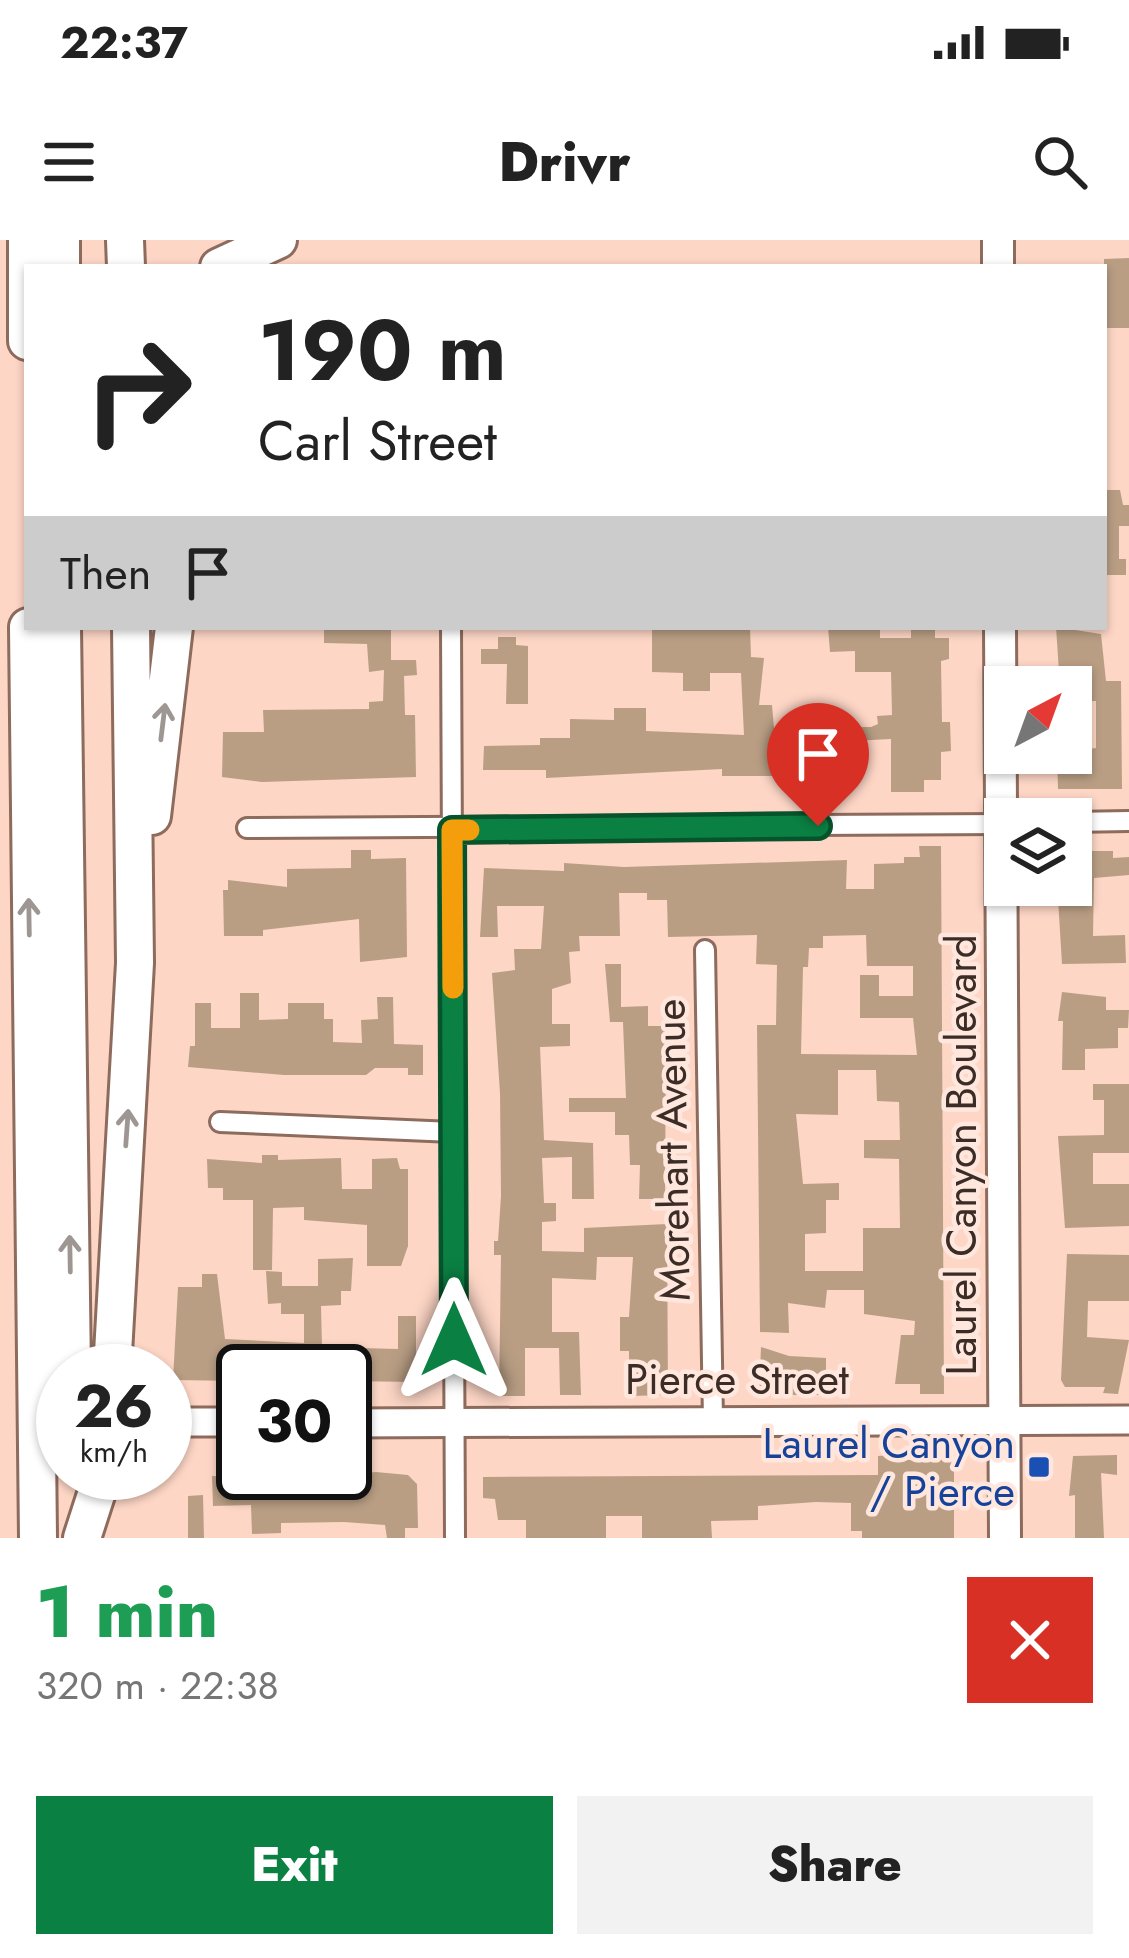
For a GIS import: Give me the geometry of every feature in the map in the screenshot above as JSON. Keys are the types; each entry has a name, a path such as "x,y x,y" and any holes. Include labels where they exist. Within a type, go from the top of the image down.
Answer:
{"highway":[{"path":"226,264 278,240"},
{"path":"28,630 38,1538"},
{"path":"62,630 72,1344"},
{"path":"130,630 135,963"},
{"path":"114,1344 135,963 174,630"},
{"path":"0,962 16,977 21,1538"},
{"path":"75,1500 78,1538"},
{"path":"78,1538 93,1500"}],"main road":[{"name":"Laurel Canyon Boulevard","path":"1000,630 1003,798"},
{"name":"Laurel Canyon Boulevard","path":"1003,906 1005,1538"}],"street":[{"path":"451,630 455,1538"},
{"path":"1092,822 1129,821"},
{"path":"247,828 984,824"},
{"name":"Morehart Avenue","path":"705,950 712,1420"},
{"path":"220,1122 453,1132"},
{"name":"Pierce Street","path":"372,1423 1129,1420"}],"building":[{"path":"1129,258 1129,328 1107,328 1104,259"},
{"path":"1107,490 1120,490 1123,505 1129,505 1129,526 1119,526 1119,559 1126,559 1126,575 1107,575"},
{"path":"324,630 391,630 391,660 416,660 417,675 404,676 405,715 415,715 416,777 262,782 222,777 223,732 264,732 263,710 369,709 369,702 383,701 384,670 369,672 367,644 324,643"},
{"path":"652,630 750,630 751,657 764,658 759,705 772,705 774,728 871,727 878,724 877,716 892,715 891,672 855,672 855,651 830,652 828,630 880,630 880,638 911,638 911,630 935,630 935,638 949,638 949,659 941,661 942,722 950,722 951,751 941,752 941,780 924,780 924,792 891,792 891,739 852,741 852,777 835,777 831,756 803,756 800,776 722,776 722,769 546,778 546,770 483,770 484,746 540,745 540,738 570,738 570,719 614,720 614,708 646,708 646,731 744,735 741,673 710,673 710,691 683,691 683,673 652,672"},
{"path":"1056,630 1101,634 1106,681 1121,681 1122,789 1058,789 1058,774 1092,774 1096,701 1092,701 1092,666 1059,666"},
{"path":"498,637 516,637 516,645 528,646 528,704 506,704 507,664 481,664 481,649 498,649"},
{"path":"919,846 941,846 944,1394 920,1394 920,1384 895,1384 901,1335 914,1335 915,1321 864,1314 864,1290 827,1290 825,1308 788,1303 789,1333 760,1332 757,1025 776,1025 777,965 756,964 757,935 668,937 667,900 647,900 647,893 619,893 620,936 579,936 580,951 569,952 571,983 552,989 552,1024 570,1024 570,1046 540,1047 544,1140 593,1143 594,1199 572,1199 572,1157 542,1158 544,1203 556,1203 556,1221 542,1222 542,1251 584,1252 584,1228 667,1224 668,1395 629,1396 629,1351 620,1351 620,1317 629,1317 633,1257 597,1257 596,1280 552,1278 552,1332 579,1332 581,1395 560,1395 559,1348 525,1348 525,1396 499,1396 501,1255 494,1255 494,1241 498,1241 501,1196 500,1093 492,973 515,970 514,949 541,949 544,906 497,906 498,937 480,937 484,868 564,871 564,863 624,867 847,860 846,889 874,889 874,864 920,857","holes":["866,935 867,966 913,966 913,996 879,996 879,975 860,975 860,1018 913,1018 917,1055 801,1054 803,967 808,967 809,948 823,948 823,936","838,1070 876,1070 877,1101 899,1102 900,1140 864,1140 864,1158 899,1159 900,1228 863,1228 863,1271 805,1271 805,1234 826,1233 826,1200 839,1200 839,1183 803,1184 796,1114 838,1115"]},
{"path":"351,850 371,850 371,859 406,858 407,957 360,962 359,919 263,930 263,936 224,936 223,890 228,890 228,880 287,887 287,869 351,868"},
{"path":"1092,851 1129,857 1129,875 1094,878 1093,936 1125,935 1126,963 1062,964 1058,906 1092,906"},
{"path":"605,964 621,964 621,1007 648,1006 648,1026 666,1026 665,1199 639,1199 640,1165 630,1165 629,1135 615,1135 615,1112 569,1112 569,1098 626,1098 623,1022 610,1022"},
{"path":"1062,992 1106,997 1106,1010 1129,1010 1128,1028 1118,1028 1118,1048 1085,1049 1085,1070 1062,1070 1063,1021 1058,1021"},
{"path":"240,993 259,993 259,1020 288,1019 288,1003 324,1003 324,1019 333,1019 333,1042 362,1043 361,1020 378,1019 377,997 393,997 394,1044 423,1045 423,1075 408,1075 408,1068 375,1068 366,1075 284,1075 188,1067 190,1046 195,1046 195,1003 211,1003 211,1028 240,1028"},
{"path":"1093,1084 1129,1084 1129,1153 1093,1153 1093,1184 1129,1184 1129,1226 1065,1228 1058,1136 1104,1135 1104,1100 1093,1100"},
{"path":"262,1155 278,1155 278,1160 341,1158 342,1189 372,1189 372,1159 397,1158 400,1169 408,1169 408,1246 401,1266 367,1266 367,1225 304,1220 304,1207 273,1208 272,1270 253,1270 253,1200 223,1200 223,1188 208,1188 207,1159 262,1163"},
{"path":"1067,1254 1129,1255 1129,1301 1088,1301 1087,1337 1129,1340 1118,1394 1103,1393 1105,1387 1065,1387 1061,1380"},
{"path":"353,1258 351,1291 341,1291 341,1305 321,1306 322,1344 216,1344 216,1381 192,1380 192,1344 175,1344 178,1287 202,1287 202,1274 217,1274 225,1339 304,1343 304,1314 281,1314 281,1303 268,1304 266,1271 282,1272 282,1286 318,1286 318,1259"},
{"path":"398,1316 416,1316 416,1382 372,1381 372,1348 398,1349"},
{"path":"761,1347 789,1356 826,1358 826,1395 759,1395"},
{"path":"894,1455 894,1460 954,1460 954,1538 862,1538 862,1531 851,1531 851,1503 816,1502 758,1506 758,1520 711,1521 712,1538 642,1538 642,1516 606,1516 606,1538 526,1538 526,1520 498,1520 495,1499 483,1498 483,1477 878,1475 878,1456"},
{"path":"1117,1455 1117,1475 1101,1473 1104,1538 1075,1538 1075,1495 1069,1496 1073,1456"},
{"path":"372,1472 408,1475 417,1484 418,1528 405,1528 405,1538 387,1538 385,1525 344,1522 281,1523 281,1533 252,1534 251,1505 213,1506 212,1476 216,1476 216,1500 372,1500"},
{"path":"203,1495 204,1538 188,1538 192,1496"}],"slow traffic":[{"path":"453,988 452,830 469,830"}],"place":[{"name":"Laurel Canyon / Pierce","path":"1039,1467"}],"route":[{"path":"454,1340 452,830 818,826"}]}
